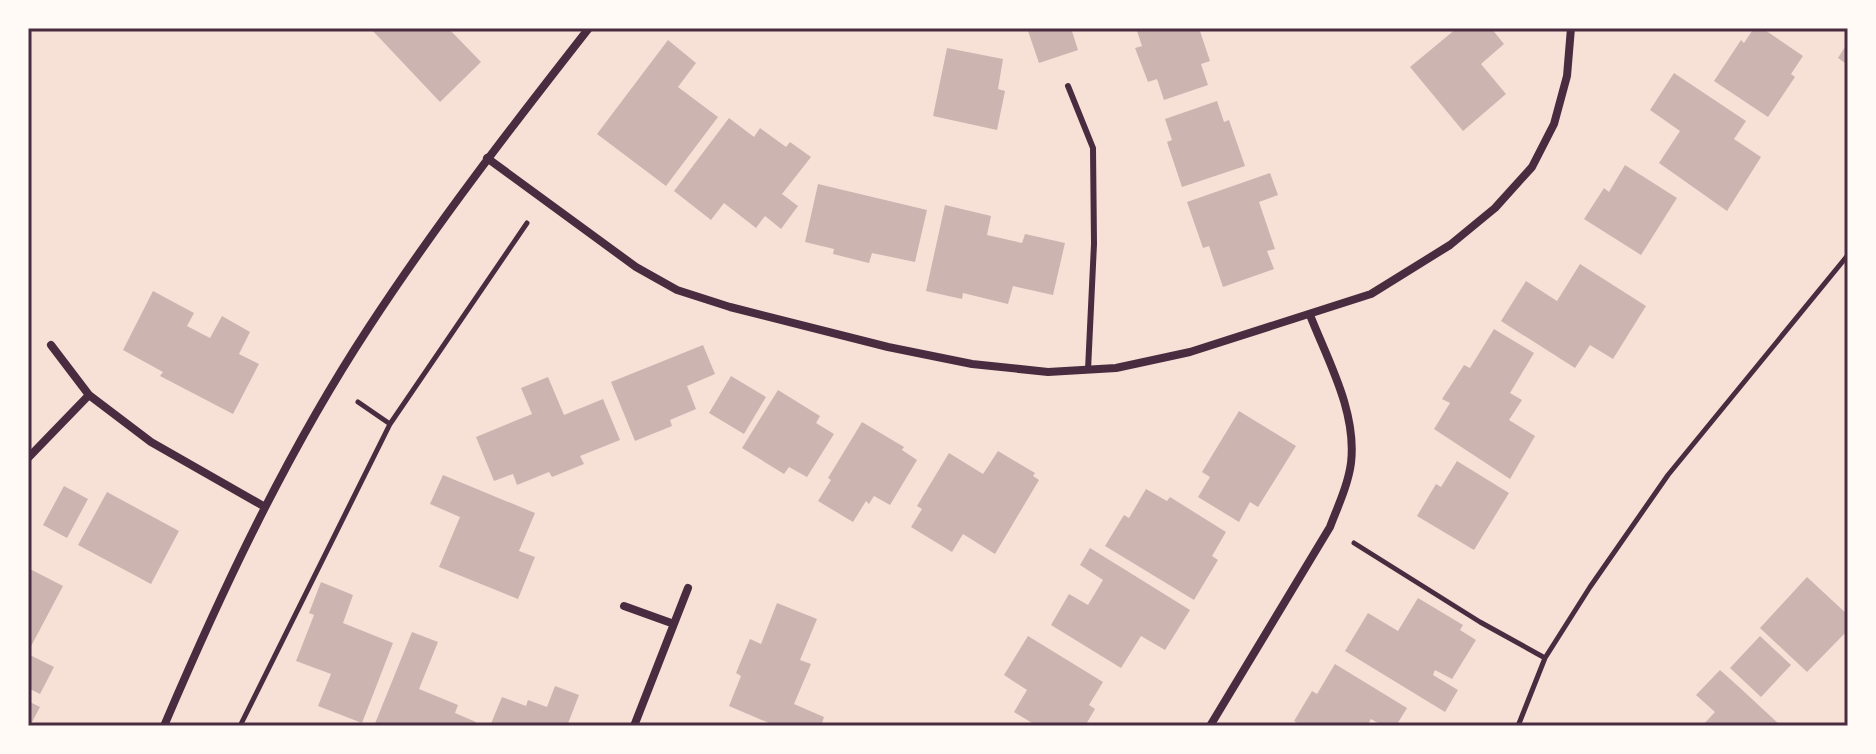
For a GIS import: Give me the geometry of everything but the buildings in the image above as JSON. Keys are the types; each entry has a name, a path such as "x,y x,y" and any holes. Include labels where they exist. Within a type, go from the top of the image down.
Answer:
{"street":[{"path":"164,726 210,620 265,507 369,327 487,158 589,28"},
{"path":"487,158 636,267 677,290 730,307 888,347 972,364 1048,372 1116,368 1190,352 1371,294 1450,245 1495,208 1532,167 1554,124 1567,76 1571,28"},
{"path":"1210,726 1330,527 1343,495 1351,462 1351,427 1343,398 1310,315"},
{"path":"51,345 89,395 151,442 265,507"},
{"path":"28,458 89,395"},
{"path":"634,726 688,588"},
{"path":"624,606 674,624"}],"lane":[{"path":"1068,86 1093,148 1094,244 1088,370"}],"path":[{"path":"240,726 390,424 543,199"},
{"path":"1518,726 1545,658 1668,475 1848,255"},
{"path":"357,402 390,424"},
{"path":"1330,527 1480,622 1545,658"}]}
